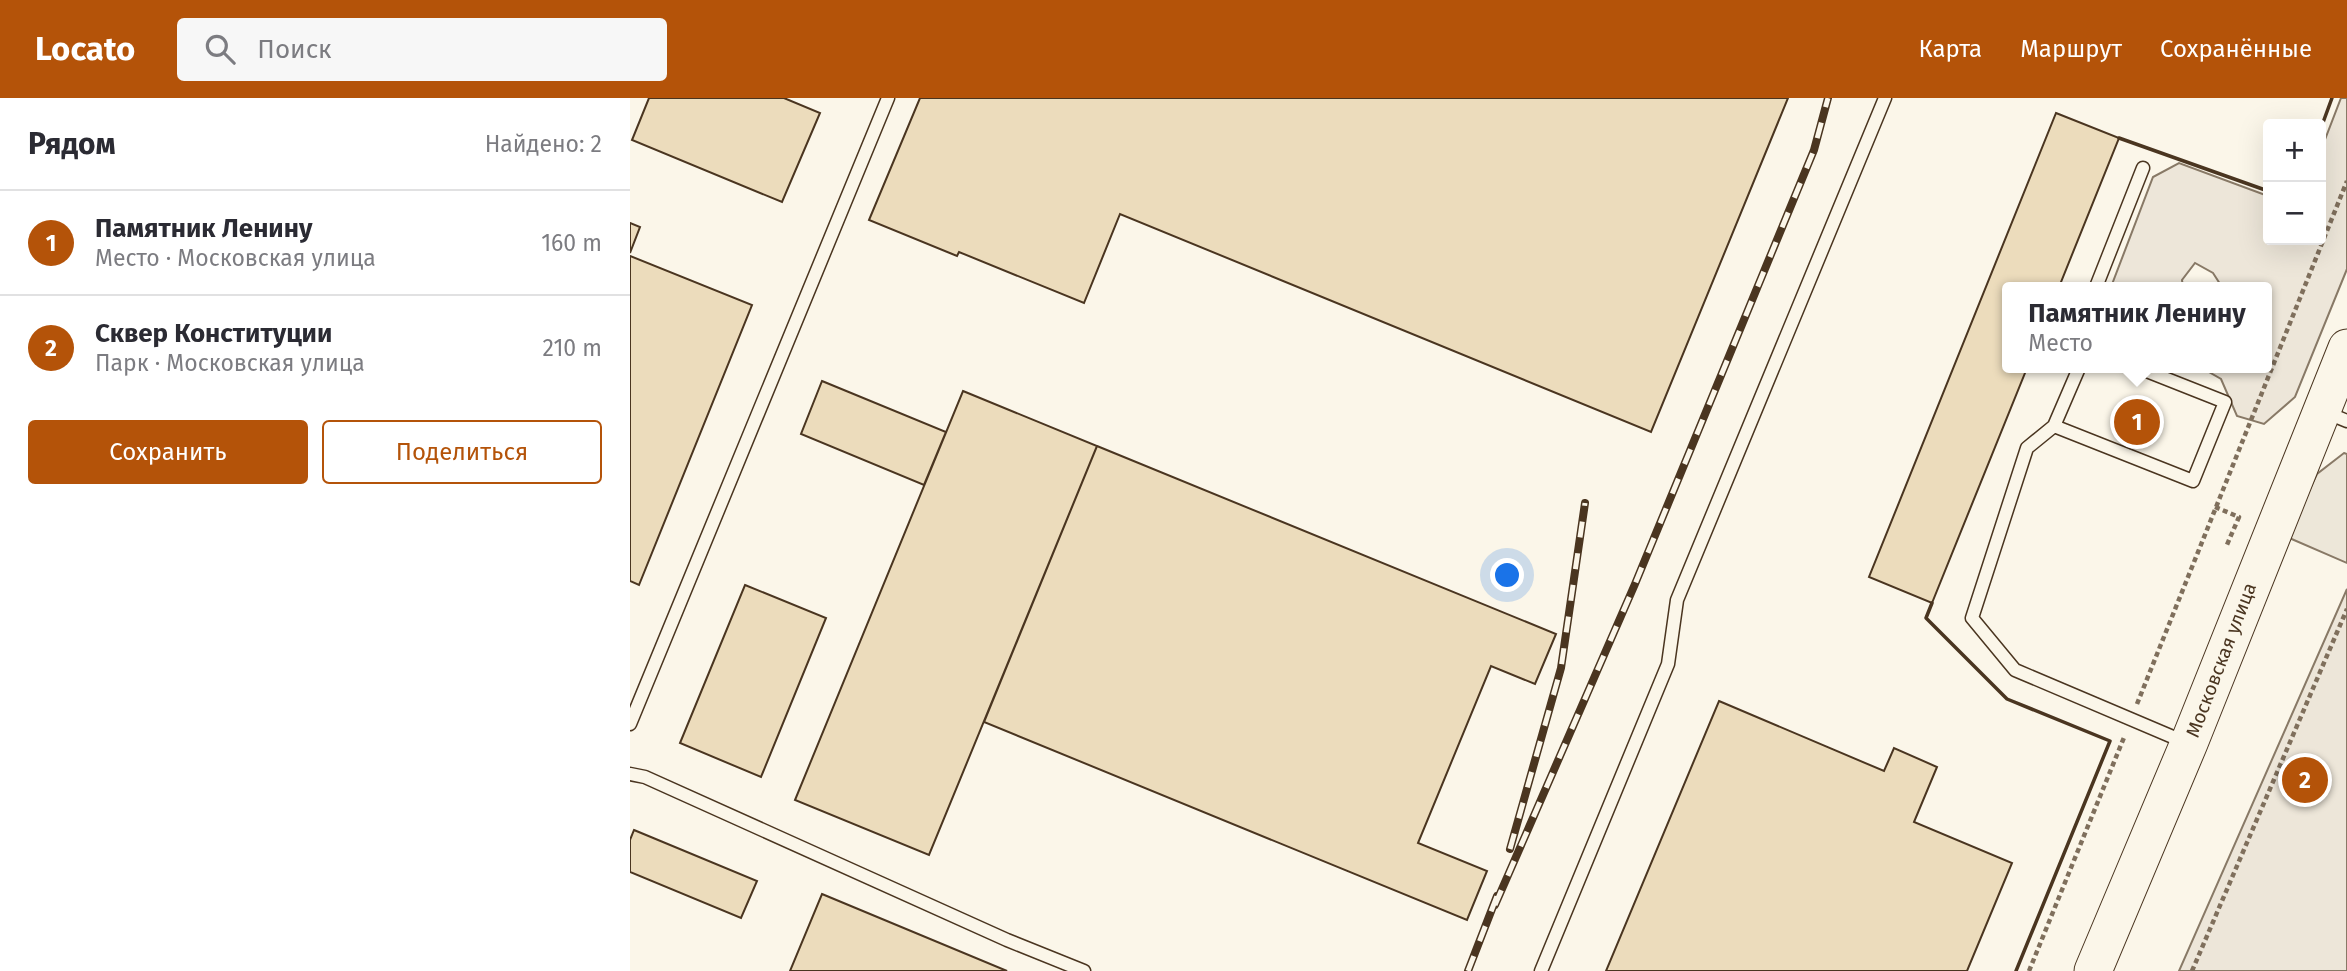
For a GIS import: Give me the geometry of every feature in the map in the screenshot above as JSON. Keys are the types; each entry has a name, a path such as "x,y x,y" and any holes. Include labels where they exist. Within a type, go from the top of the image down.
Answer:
{"main road":[{"name":"Московская улица","path":"2093,971 2189,743 2334,416 2347,348"}],"lane":[{"path":"630,724 888,98"},
{"path":"1541,971 1668,664 1677,600 1885,98"},
{"path":"2098,282 2143,168"},
{"path":"2077,373 2054,426 2028,448 1972,618 2015,670 2189,743"},
{"path":"2054,426 2193,481 2225,402 2152,373"},
{"path":"630,774 645,777 1007,940 1083,971"}],"path":[{"path":"2272,365 2347,181"},
{"path":"2228,473 2269,373"},
{"path":"2215,507 2239,517 2226,547"},
{"path":"2192,971 2347,609"}],"shaded area":[{"path":"2341,98 2347,98 2347,269 2295,397 2264,424 2237,416 2221,379 2211,373 2272,373 2272,282 2219,282 2213,273 2195,263 2182,282 2113,282 2153,177 2179,163 2263,194 2263,245 2326,245 2326,137"},
{"path":"2344,453 2347,454 2347,563 2287,537 2317,474"},
{"path":"2347,589 2347,971 2179,971"}],"building":[{"path":"649,98 784,98 820,113 782,202 632,140"},
{"path":"920,98 1788,98 1651,432 1120,214 1084,303 959,252 957,256 869,220"},
{"path":"2056,113 2119,138 2061,282 2002,282 2002,373 2025,373 1932,603 1869,577"},
{"path":"630,223 640,227 630,253"},
{"path":"630,256 752,305 639,585 630,581"},
{"path":"822,381 946,432 924,485 801,434"},
{"path":"963,391 1097,446 929,855 795,800"},
{"path":"1097,446 1556,634 1535,684 1491,666 1418,843 1487,871 1467,920 984,722"},
{"path":"745,585 826,618 761,777 680,743"},
{"path":"1719,701 1884,771 1894,748 1937,767 1914,822 2012,863 1967,971 1606,971"},
{"path":"634,830 757,881 741,918 630,872 630,840"},
{"path":"822,894 1007,971 790,971"}],"railway":[{"path":"1495,905 1635,584 1814,150 1828,98"},
{"path":"1510,849 1561,668 1585,503"},
{"path":"1468,971 1497,896"}],"wall":[{"path":"2324,119 2332,98"},
{"path":"2119,138 2263,189"},
{"path":"1932,603 1926,618 2007,699 2110,741 2016,971"}],"place":[{"name":"Памятник Ленину","path":"2137,422"},
{"name":"Сквер Конституции","path":"2305,780"}]}
